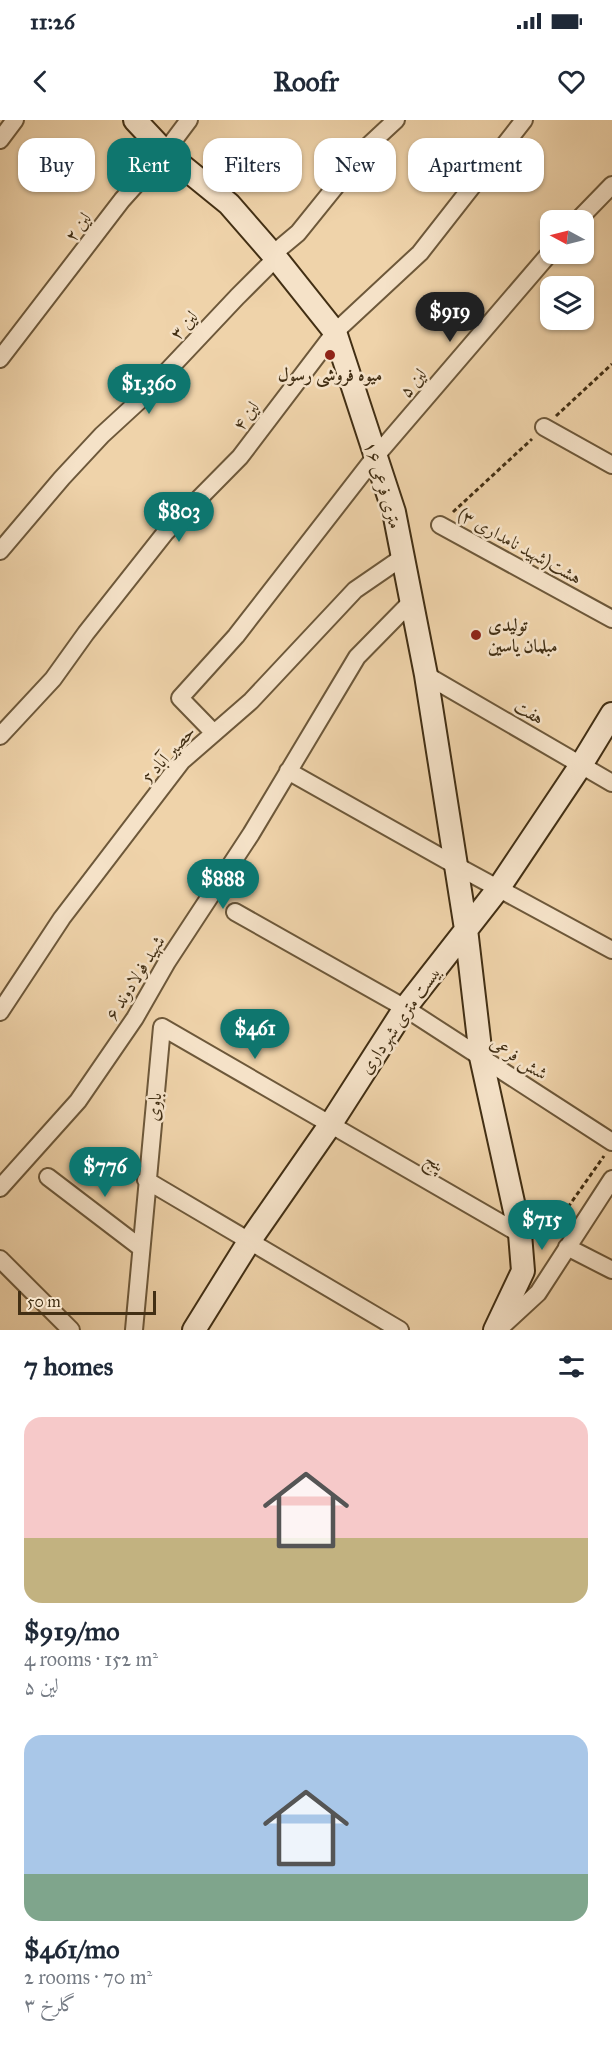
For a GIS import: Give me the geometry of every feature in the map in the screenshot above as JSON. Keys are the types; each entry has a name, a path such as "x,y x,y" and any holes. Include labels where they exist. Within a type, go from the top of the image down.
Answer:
{"street":[{"path":"0,140 15,120"},
{"name":"۱۶ متری فرعی","path":"135,120 152,138"},
{"name":"لین ۲","path":"176,138 189,120"},
{"name":"لین ۴","path":"0,736 53,679 86,633 165,533 240,457 335,332 420,253 524,120"},
{"name":"لین ۳","path":"0,551 102,435 139,401 298,233 389,122"},
{"name":"۱۶ متری فرعی","path":"191,173 229,204 335,332 394,512 426,675 466,929 481,1057 520,1234 523,1271"},
{"path":"588,210 612,185"},
{"name":"لین ۲","path":"0,359 130,192"},
{"name":"لین ۵","path":"214,733 180,698 236,636 375,457 541,264"},
{"path":"544,427 612,465"},
{"name":"هشت(شهید نامداری ۳)","path":"440,525 612,620"},
{"name":"حصیر آباد 5","path":"0,1012 31,963 95,873 182,761 251,701 355,590 403,557"},
{"name":"شهید فولادوند ۶","path":"0,1188 84,1092 135,1017 167,962 251,834 357,657 411,602"},
{"name":"هفت","path":"426,675 612,783"},
{"name":"بیست متری شهرداری","path":"194,1330 250,1240 330,1125 405,1008 498,889 581,765 612,714"},
{"path":"288,771 455,866 612,950"},
{"name":"شش فرعی","path":"235,912 405,1008 481,1057 609,1148"},
{"name":"پنج","path":"162,1027 520,1234"},
{"name":"باوی","path":"134,1330 146,1180 162,1027"},
{"path":"48,1177 141,1248"},
{"path":"497,1330 538,1293 612,1179"},
{"path":"146,1180 400,1330"},
{"path":"567,1247 612,1270"},
{"path":"0,1259 71,1330"},
{"path":"497,1330 523,1271"}],"path":[{"path":"440,525 612,364"},
{"path":"523,1271 609,1148"}],"place":[{"name":"میوه فروشی رسول","path":"330,355"},
{"name":"تولیدی مبلمان یاسین","path":"476,635"}]}
